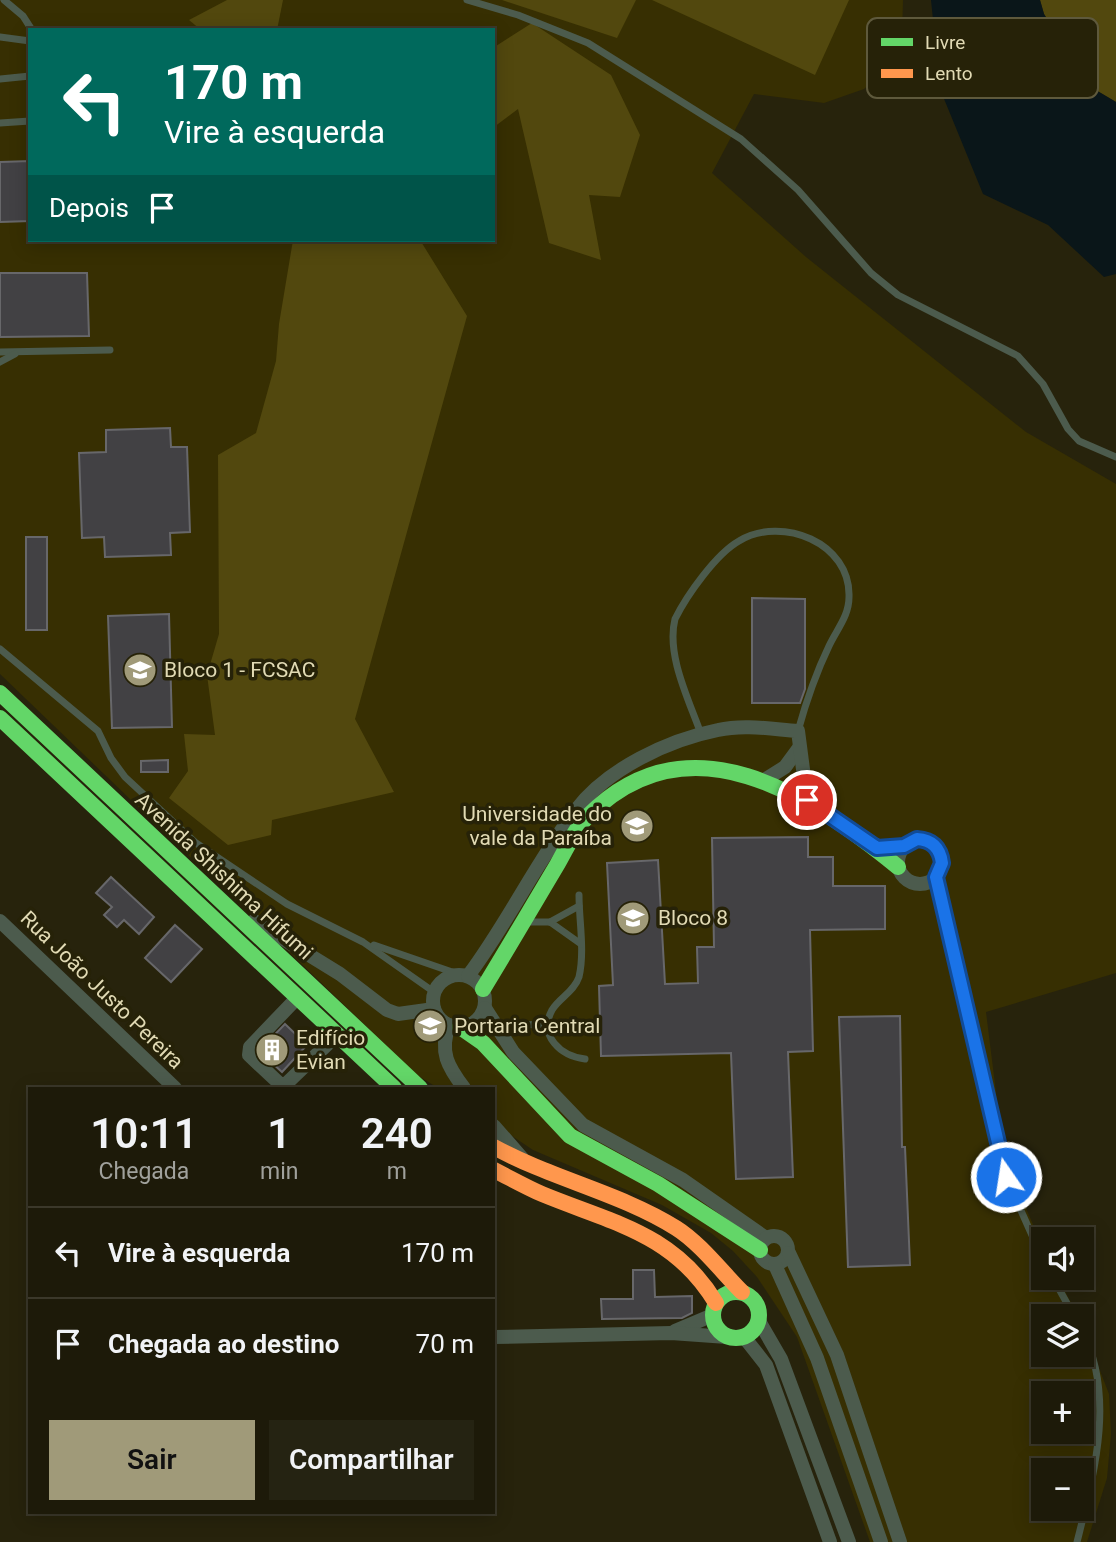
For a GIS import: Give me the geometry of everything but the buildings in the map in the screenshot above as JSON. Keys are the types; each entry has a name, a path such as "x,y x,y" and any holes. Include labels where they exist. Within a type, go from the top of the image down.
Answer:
{"street":[{"name":"Avenida Shishima Hifumi","path":"0,693 419,1087"},
{"name":"Avenida Shishima Hifumi","path":"0,718 393,1087"},
{"path":"434,1009 434,992 444,978 463,975 492,945 575,810 599,786 647,755 701,734 736,728 798,731 807,800"},
{"path":"766,779 785,767 799,748"},
{"path":"763,1244 683,1180 583,1125 539,1082 493,1024 485,1007 483,989 586,817 608,795 640,777 668,767 700,766 766,779 807,800 877,848 898,867 905,878 917,884 936,877 942,863 938,848 932,843 917,839 904,846 877,848"},
{"path":"898,867 900,852 904,846"},
{"path":"218,898 340,974 387,1010 398,1014 434,1009 454,1026 484,1042 540,1108 582,1144 642,1174 763,1244"},
{"name":"Rua João Justo Pereira","path":"0,921 174,1087"},
{"path":"463,975 483,989"},
{"path":"297,998 250,1047 249,1055 281,1085 286,1084 337,1035"},
{"path":"463,1087 446,1062 443,1047 454,1026 475,1021 485,1007"},
{"path":"495,1127 530,1167"},
{"path":"495,1148 530,1167 632,1206 678,1229 742,1292 754,1300 759,1321 780,1359 849,1542"},
{"path":"495,1170 538,1192 646,1234 676,1252 694,1270 714,1309 717,1328 727,1337"},
{"path":"763,1244 775,1236 784,1239 837,1355 900,1542"},
{"path":"763,1244 762,1259 775,1265 817,1358 881,1542"},
{"path":"775,1265 784,1261 789,1253"},
{"path":"671,1333 714,1309 727,1293 742,1292"},
{"path":"495,1337 671,1333 744,1337 759,1321"},
{"path":"744,1337 766,1365 830,1542"}],"lane":[{"path":"4,0 23,16 31,28"},
{"path":"467,0 518,15 588,43 741,139 779,170 855,258 884,284 906,300 1018,356 1043,384 1068,429 1079,441 1116,457"},
{"path":"0,37 28,41"},
{"path":"0,79 28,76"},
{"path":"0,123 28,121"},
{"path":"0,352 110,350"},
{"path":"0,362 17,352"},
{"path":"701,734 676,658 671,631 675,619 729,548 753,535 784,530 828,549 839,561 849,584 847,613 830,645 798,731"},
{"path":"0,649 98,731 111,758 125,777 196,844 287,904 363,942 463,975"},
{"path":"936,877 1006,1177 1031,1233"},
{"path":"579,895 581,944 578,980 552,1010 548,1025 557,1047 565,1054 584,1059"},
{"path":"522,922 550,922 579,906"},
{"path":"550,922 581,944"},
{"path":"363,942 434,992"},
{"path":"493,1024 548,1025"},
{"path":"1077,1542 1100,1450 1094,1367"}],"shaded area":[{"name":"Universidade do vale da Paraíba","path":"0,0 903,0 902,18 867,18 867,86 864,89 824,103 754,94 712,173 806,257 1026,432 1116,484 1116,973 986,1012 998,1108 1011,1173 1034,1227 1031,1227 1031,1290 1064,1290 1072,1304 1031,1304 1031,1367 1094,1367 1094,1355 1109,1394 1111,1434 1107,1478 1094,1520 1094,1458 1031,1458 1031,1521 1094,1521 1087,1542 870,1542 797,1337 757,1277 733,1251 711,1233 662,1205 533,1150 495,1125 495,1087 436,1087 417,1075 0,674"},
{"path":"227,0 283,0 277,28 199,28 189,20"},
{"path":"502,0 636,0 617,38"},
{"path":"652,0 849,0 815,75"},
{"path":"931,0 1040,0 1046,18 933,18"},
{"path":"1040,0 1116,0 1116,102 1098,91 1098,18 1046,18"},
{"path":"532,23 611,75 640,135 620,197 589,195 601,260 549,243 518,109 495,126 496,46"},
{"path":"1098,91 1116,102 1116,274 1104,277 1048,225 983,194 944,98 1098,98"},
{"path":"293,242 421,242 467,316 355,719 394,792 272,820 271,835 228,845 169,798 188,771 184,734 215,735 207,675 219,634 218,455 256,433 276,361 279,324"}],"traffic: fast":[{"path":"0,693 419,1087"},
{"path":"0,718 393,1087"},
{"path":"483,989 583,821 627,786 667,771 707,768 748,776 787,792 826,814 898,867"},
{"path":"460,1027 483,1043 570,1136 658,1184 760,1250"},
{"path":"736,1292 745,1293 752,1299 758,1306 759,1315 758,1324 752,1331 745,1337 736,1338 727,1337 720,1331 714,1324 713,1315 714,1306 720,1299 727,1293 736,1292"}],"traffic: slow":[{"path":"495,1148 632,1205 676,1228 702,1250 742,1292"},
{"path":"495,1170 542,1194 640,1233 661,1245 699,1279 716,1303"}],"place":[{"name":"Bloco 1 - FCSAC","path":"140,670"},
{"name":"Universidade do vale da Paraíba","path":"637,826"},
{"name":"Bloco 8","path":"633,918"},
{"name":"Portaria Central","path":"430,1026"},
{"name":"Edifício Evian","path":"272,1050"}],"route":[{"path":"807,800 877,848 904,846 917,839 932,843 938,848 942,863 936,877 1006,1177"}]}
